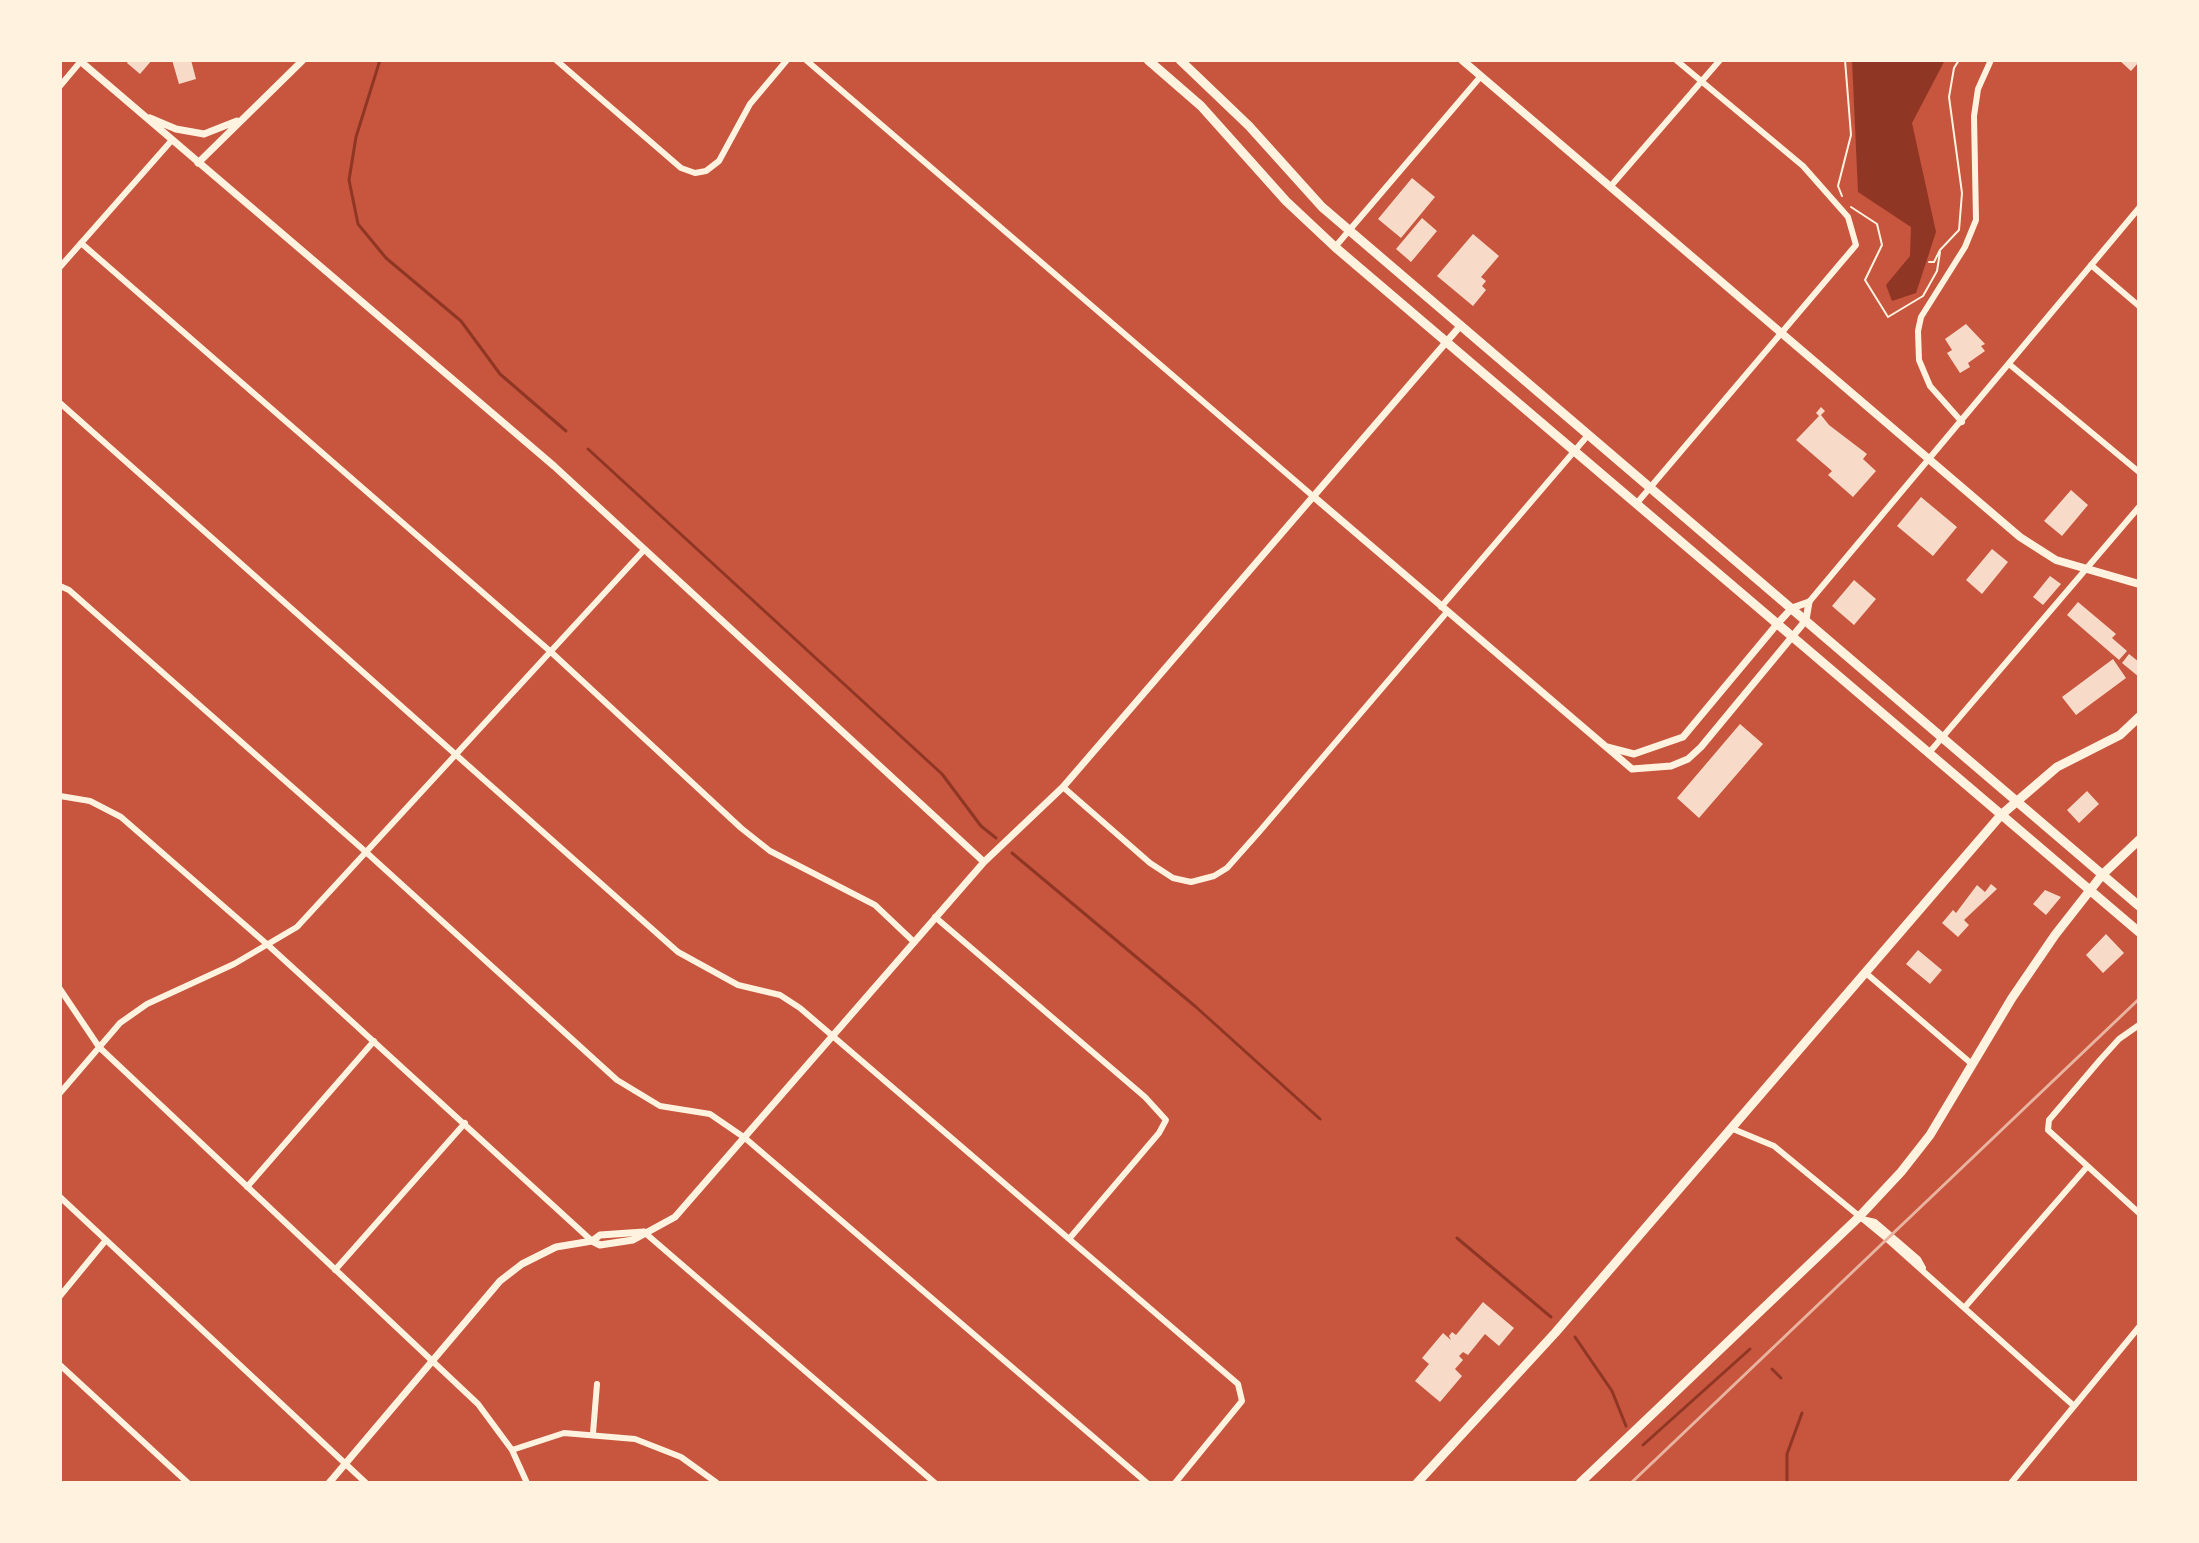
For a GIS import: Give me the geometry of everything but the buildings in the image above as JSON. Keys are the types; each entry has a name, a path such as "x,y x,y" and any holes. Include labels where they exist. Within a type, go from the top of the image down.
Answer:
{"main road":[{"path":"1148,60 1201,106 1286,201 1335,247 2139,932"},
{"path":"1180,60 1249,126 1302,188 1349,230 2139,906"},
{"path":"1462,60 1931,457 2020,537 2056,560 2085,571 2139,584"},
{"path":"1519,403 1533,387"},
{"path":"1715,570 1729,554"},
{"path":"1417,1483 1555,1333 2001,815 2057,767 2120,735 2139,717"},
{"path":"1580,1483 1858,1218 1930,1135 2012,998 2090,888 2139,840"}],"street":[{"path":"198,163 303,60"},
{"path":"556,60 681,168 695,173 706,171 719,161 750,104 787,60"},
{"path":"806,60 1632,769 1662,767 1688,759 1806,620 1809,602"},
{"path":"1637,503 1785,333 1856,245 1853,228 1838,204 1803,166 1676,60"},
{"path":"1610,187 1720,60"},
{"path":"1962,422 1930,386 1919,360 1918,331 1929,303 1972,236 1976,220 1974,116 1978,89 1991,60"},
{"path":"60,86 80,61 554,466 984,862"},
{"path":"1335,247 1481,76"},
{"path":"141,114 176,129 204,134 246,116"},
{"path":"60,267 172,140"},
{"path":"1604,746 1634,754 1683,737 1792,608 1809,602 2139,208"},
{"path":"81,243 551,652 761,844 852,890 875,905 914,942"},
{"path":"2091,265 2139,306"},
{"path":"60,796 90,801 121,817 269,946 592,1241 600,1245 633,1240 675,1217 984,862 1063,787 1461,325"},
{"path":"2009,364 2139,472"},
{"path":"60,403 678,952 738,985 780,995 833,1036 1238,1384 1242,1401 1175,1483"},
{"path":"1063,787 1150,863 1173,878 1191,882 1214,876 1235,859 1589,434"},
{"path":"1928,754 2139,507"},
{"path":"60,1093 120,1023 154,999 269,946 297,927 644,550"},
{"path":"60,586 69,590 636,1094 660,1106 710,1114 745,1138 1147,1483"},
{"path":"935,917 1145,1097 1166,1120 1159,1133 1069,1239"},
{"path":"1867,974 1973,1065"},
{"path":"60,989 99,1047 478,1404 512,1450 527,1483"},
{"path":"2139,1025 2119,1039 2049,1120 2050,1135 2139,1213"},
{"path":"247,1187 374,1041"},
{"path":"335,1270 465,1123"},
{"path":"1733,1129 1774,1146 1887,1239 2074,1406"},
{"path":"1965,1307 2086,1168"},
{"path":"60,1197 366,1483"},
{"path":"1858,1218 1875,1222 1918,1259 1926,1273"},
{"path":"644,1232 935,1483"},
{"path":"60,1296 106,1240"},
{"path":"329,1483 500,1281 522,1264 556,1247 592,1241"},
{"path":"2011,1483 2139,1327"},
{"path":"60,1365 188,1483"},
{"path":"593,1433 597,1384"},
{"path":"512,1450 564,1433 593,1433 635,1439 681,1457 717,1483"}],"path":[{"path":"1845,60 1851,135 1838,186 1846,204 1877,224 1882,245 1865,280 1883,314 1888,317 1923,296 1937,271 1940,252"},
{"path":"1929,262 1934,262 1959,230 1962,193 1949,97 1953,72 1959,60"}],"shaded area":[{"path":"1852,60 1945,60 1912,123 1936,232 1916,293 1892,301 1886,285 1910,256 1911,227 1858,192"}],"waterway":[{"path":"380,60 356,137 349,180 358,224 386,258 461,321 500,374 566,431"},
{"path":"588,449 942,774 981,826 996,838"},
{"path":"1012,853 1196,1007 1320,1119"},
{"path":"1457,1238 1551,1317"},
{"path":"1575,1337 1612,1391 1626,1426"},
{"path":"1643,1445 1750,1349"},
{"path":"1772,1369 1781,1378"},
{"path":"1787,1483 1787,1454 1802,1413"}],"railway":[{"path":"1631,1483 2139,999"}]}
